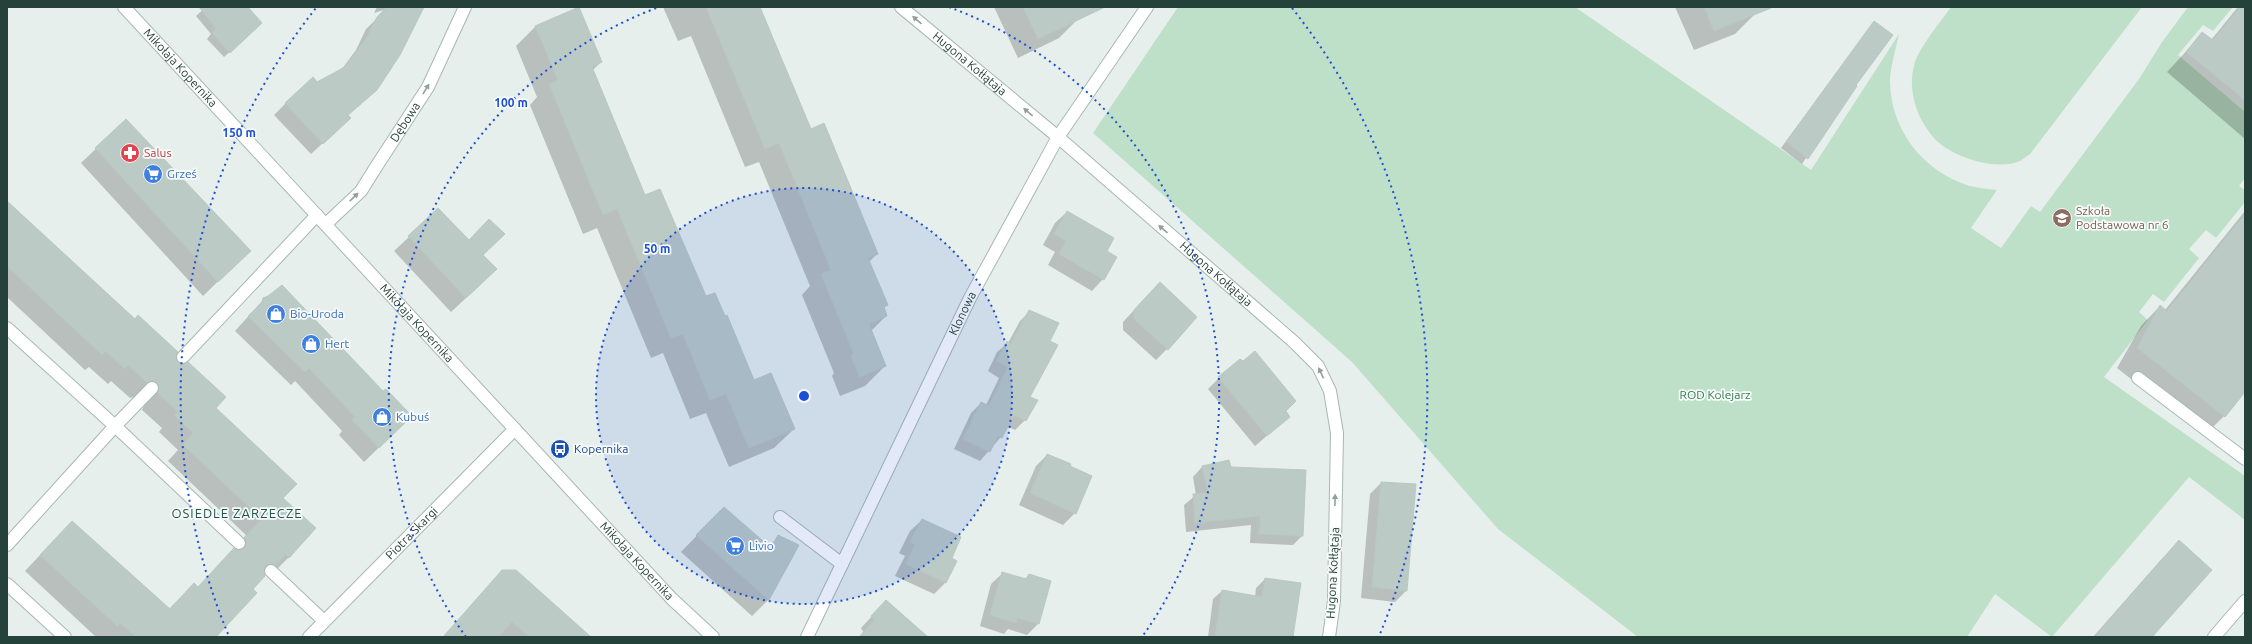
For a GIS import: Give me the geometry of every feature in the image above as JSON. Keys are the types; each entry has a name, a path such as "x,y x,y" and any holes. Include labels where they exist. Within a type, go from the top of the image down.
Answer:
{"street":[{"name":"Mikołaja Kopernika","path":"124,7 672,599 713,637"},
{"name":"Dębowa","path":"326,224 361,191 428,87 465,7"},
{"name":"Hugona Kołłątaja","path":"902,7 1058,137 1294,342 1318,366 1330,391 1337,433 1334,601 1329,637"},
{"name":"Klonowa","path":"807,637 970,298 1058,137 1147,7"},
{"path":"183,357 317,215"},
{"path":"7,328 115,426 239,543"},
{"path":"2138,378 2245,459"},
{"path":"7,545 115,426 152,388"},
{"name":"Piotra Skargi","path":"309,637 515,429"},
{"path":"780,517 842,564"},
{"path":"271,571 324,621"},
{"path":"7,584 65,637"},
{"path":"2214,637 2245,601"}],"green space":[{"name":"ROD Kolejarz","path":"1178,7 1575,7 1811,170 1899,34 1892,64 1890,82 1896,117 1903,132 1924,160 1938,171 1970,186 1997,190 1971,228 2001,248 2031,206 2040,212 2139,79 2162,42 2188,7 2233,7 2213,31 2203,25 2178,55 2245,112 2245,178 2239,186 2245,190 2245,202 2216,238 2206,230 2189,249 2199,258 2164,302 2153,294 2139,312 2148,320 2104,377 2245,476 2245,520 2189,477 2052,637 1995,594 1967,637 1638,637 1498,529 1352,362 1093,133"},
{"path":"1951,7 2142,7 2030,154 2020,161 2011,164 1988,164 1954,153 1937,141 1924,125 1913,96 1912,76 1916,59 1930,36"}],"building":[{"path":"199,7 248,7 262,23 230,53 212,33 216,28"},
{"path":"387,7 424,7 400,55 377,90 348,115 351,118 323,144 285,103 313,77 317,82 343,68 367,37 377,17"},
{"path":"579,7 602,62 592,67 645,195 660,189 706,296 715,293 725,316 727,315 754,380 771,373 795,429 749,448 726,394 710,400 683,334 671,338 617,209 603,215 549,84 558,80 535,26"},
{"path":"706,7 760,7 811,129 824,123 878,254 868,258 888,305 884,307 887,316 869,324 886,366 860,377 851,356 854,354 821,274 831,270 779,143 765,149"},
{"path":"1023,7 1105,7 1038,39"},
{"path":"1704,7 1771,7 1771,8 1714,31"},
{"path":"2240,7 2245,7 2245,100 2186,52 2202,32 2213,40"},
{"path":"1874,21 1893,35 1856,85 1857,86 1808,159 1786,142"},
{"path":"126,119 251,251 218,282 95,148"},
{"path":"7,201 135,319 138,315 178,352 176,359 178,363 185,364 188,362 226,397 216,408 297,484 283,498 316,528 289,558 286,554 276,565 269,564 265,566 265,576 253,589 257,593 216,637 136,637 120,623 117,626 40,555 72,521 170,609 194,583 198,587 234,548 238,550 244,548 246,544 244,538 262,519 183,445 193,433 174,415 178,412 158,393 159,389 157,383 153,381 147,383 128,365 125,369 105,351 102,355 7,266"},
{"path":"438,208 469,240 489,219 505,234 483,255 497,269 466,298 408,236"},
{"path":"1067,211 1114,238 1107,251 1117,257 1104,280 1059,254 1066,241 1054,234"},
{"path":"2245,214 2245,392 2225,417 2137,348 2160,305 2167,311"},
{"path":"1160,282 1197,317 1168,350 1134,319 1134,310"},
{"path":"282,285 383,391 386,389 412,416 379,448 352,420 355,417 309,368 305,372 248,316 262,303 263,298"},
{"path":"1029,310 1059,323 1050,341 1058,345 1030,397 1038,400 1026,421 1014,415 1002,438 998,436 990,452 963,439 981,402 989,406 1008,367 997,361 1007,341 1011,344"},
{"path":"1255,351 1296,401 1286,411 1290,417 1267,436 1218,377 1240,359 1243,361"},
{"path":"1047,454 1071,464 1070,466 1092,476 1076,514 1030,493"},
{"path":"1229,460 1231,467 1306,470 1303,536 1259,534 1260,516 1195,523 1193,494 1208,493 1202,466"},
{"path":"1381,482 1416,484 1407,591 1372,587"},
{"path":"724,507 771,548 778,535 799,545 769,600 696,535"},
{"path":"922,519 961,537 952,558 957,561 946,583 906,564 915,545 910,542"},
{"path":"2179,540 2212,570 2152,637 2094,637"},
{"path":"502,570 516,570 591,637 529,637 512,622 498,637 443,637"},
{"path":"1002,572 1026,579 1029,574 1051,581 1039,624 1017,618 1016,623 990,615"},
{"path":"1265,578 1301,583 1293,637 1215,637 1222,590 1262,597"},
{"path":"886,600 928,637 859,637 874,620 871,616"}],"place":[{"name":"Salus","path":"130,153"},
{"name":"Grześ","path":"153,174"},
{"name":"Szkoła Podstawowa nr 6","path":"2062,218"},
{"name":"Bio-Uroda","path":"276,314"},
{"name":"Hert","path":"311,344"},
{"name":"Kubuś","path":"382,417"},
{"name":"Kopernika","path":"560,449"},
{"name":"Livio","path":"735,546"}],"district":[{"name":"OSIEDLE ZARZECZE","path":"237,513"}]}
